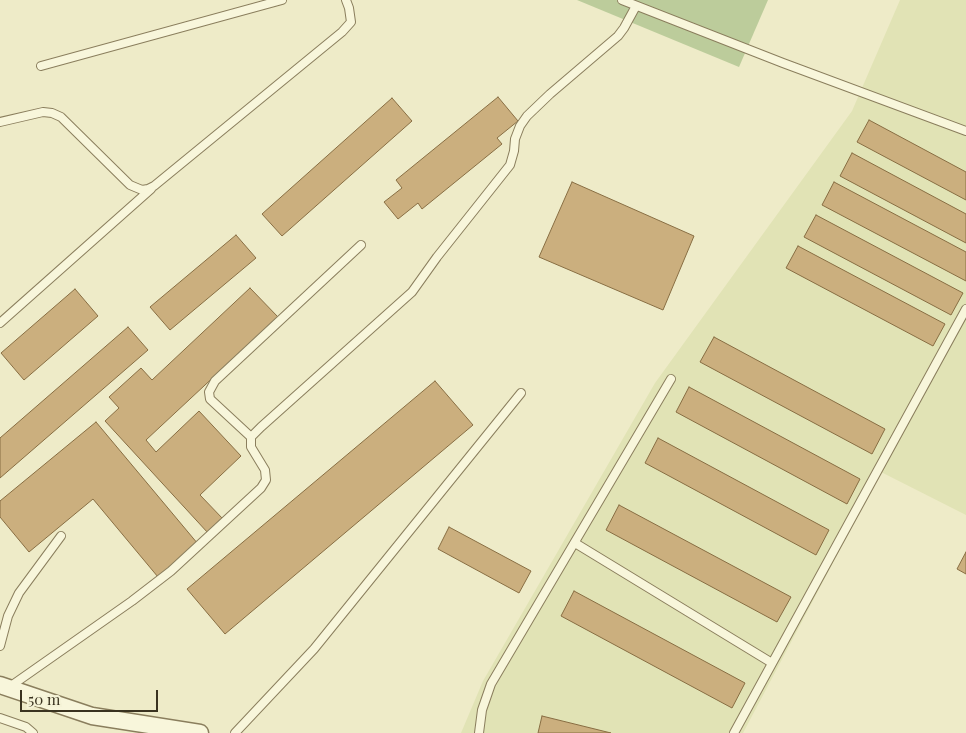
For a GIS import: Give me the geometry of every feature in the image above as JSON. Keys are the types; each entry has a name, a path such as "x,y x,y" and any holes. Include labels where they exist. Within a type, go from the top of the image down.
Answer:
{"street":[{"path":"4,686 92,716 200,733"}],"lane":[{"path":"41,66 282,0"},
{"path":"0,323 154,186 342,32 351,22 350,8 346,0"},
{"path":"622,0 774,60 966,131"},
{"path":"4,686 132,601 171,571 260,488 266,480 265,470 251,447 251,437 412,292 437,257 510,165 515,139 520,126 527,116 618,36 636,6"},
{"path":"0,122 43,112 52,113 68,123 130,185 142,190 154,186"},
{"path":"251,437 210,399 209,392 215,382 361,244"},
{"path":"734,733 966,309"},
{"path":"479,733 482,710 491,684 671,379"},
{"path":"235,733 314,648 521,393"},
{"path":"0,646 8,616 19,592 62,536"},
{"path":"574,543 772,663"},
{"path":"0,718 26,727 33,733"}],"green space":[{"path":"577,0 768,0 739,67"},
{"path":"900,0 966,0 966,515 881,472 743,733 461,733 483,681 655,383 852,111"}],"building":[{"path":"498,97 518,121 497,138 502,144 422,209 418,203 398,219 384,202 402,188 396,180"},
{"path":"392,98 412,121 282,236 262,214"},
{"path":"869,120 966,172 966,200 857,142"},
{"path":"852,153 966,214 966,243 840,176"},
{"path":"572,182 694,236 663,310 539,257"},
{"path":"834,182 966,252 966,281 822,205"},
{"path":"816,215 963,293 951,315 804,237"},
{"path":"236,235 256,258 170,330 150,307"},
{"path":"798,246 945,324 933,346 786,268"},
{"path":"250,288 278,317 146,440 156,452 199,411 241,456 200,495 223,519 208,533 105,421 119,408 109,397 141,368 152,380"},
{"path":"75,289 98,316 24,380 1,353"},
{"path":"128,327 148,350 0,478 0,438"},
{"path":"714,337 885,429 872,454 700,362"},
{"path":"435,381 473,425 225,634 187,589"},
{"path":"689,387 860,479 847,504 676,412"},
{"path":"96,422 198,544 158,577 93,499 29,552 0,517 0,501"},
{"path":"658,438 829,530 816,555 645,463"},
{"path":"619,505 791,597 777,622 606,530"},
{"path":"449,527 531,571 519,593 438,549"},
{"path":"966,552 966,574 957,569"},
{"path":"574,591 745,683 732,708 561,616"},
{"path":"542,716 611,733 538,733"}]}
